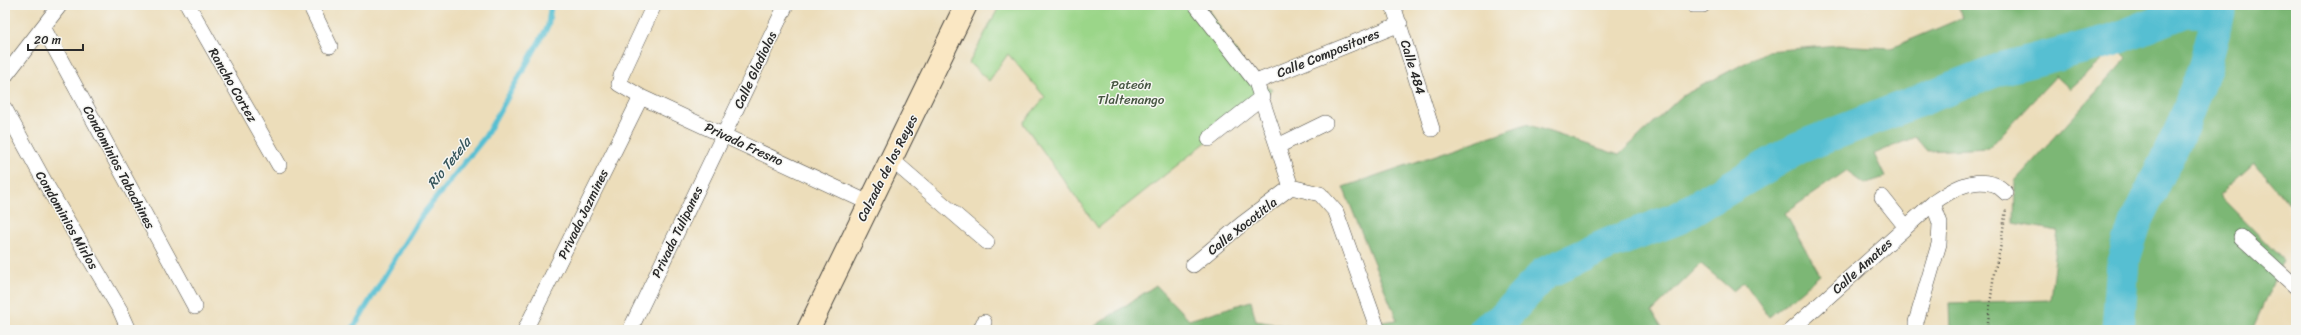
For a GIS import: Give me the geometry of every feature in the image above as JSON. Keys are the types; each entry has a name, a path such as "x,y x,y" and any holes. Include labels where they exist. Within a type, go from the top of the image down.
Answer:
{"street":[{"path":"5,76 60,5"},
{"name":"Rancho Cortez","path":"188,5 279,165"},
{"path":"310,5 330,46"},
{"name":"Privada Fresno","path":"654,5 621,76 619,84 641,97 869,203"},
{"name":"Calle Gladiolas","path":"724,135 786,5"},
{"name":"Calzada de los Reyes","path":"808,330 869,203 892,160 966,5"},
{"path":"1196,5 1256,82 1291,187 1320,194 1336,212 1378,330"},
{"name":"Calle 484","path":"1393,5 1432,129"},
{"path":"1693,5 1703,5"},
{"name":"Calle Compositores","path":"1256,82 1400,24"},
{"name":"Condominios Tabachines","path":"43,27 195,307"},
{"name":"Privada Jazmines","path":"525,330 641,97"},
{"path":"1209,139 1262,97"},
{"name":"Condominios Mirlos","path":"5,110 47,186 120,310 129,330"},
{"path":"1278,146 1325,123"},
{"name":"Privada Tulipanes","path":"630,330 724,135"},
{"path":"892,160 987,242"},
{"name":"Calle Amates","path":"1791,330 1933,203 1949,191 1970,183 1994,184 2006,193"},
{"name":"Calle Xocotitla","path":"1193,265 1242,224 1291,187"},
{"path":"1882,197 1906,227"},
{"path":"1916,330 1916,322 1939,244 1940,223 1933,203"},
{"path":"2242,237 2296,286"}],"path":[{"path":"1987,330 1994,273 2005,223 2006,193"}],"green space":[{"name":"Pateón Tlaltenango","path":"1000,5 1205,5 1256,82 1272,90 1098,228 1023,123 1045,97 1008,54 989,81 969,63"},
{"path":"1958,5 2296,5 2296,212 2254,163 2219,195 2283,260 2252,330 1950,330 1949,303 2050,300 2058,231 2014,223 2015,181 2127,58 2116,47 2070,89 2056,76 1989,148 1927,151 1915,137 1874,154 1885,177 1864,184 1846,171 1785,213 1820,275 1769,317 1744,282 1733,291 1701,264 1652,312 1664,330 1329,330 1397,320 1343,187 1526,124 1619,155 1682,96 1768,51 1838,45 1891,48 1962,18"},
{"path":"1156,285 1189,320 1251,301 1256,321 1312,330 1089,330"}],"waterway":[{"name":"Rio Tetela","path":"352,330 419,219 485,137 548,26 551,5"},
{"path":"1485,330 1501,320 1545,273 1609,244 1676,219 1798,148 2000,69 2113,40 2185,11 2219,12 2205,65 2182,127 2135,224 2123,262 2118,330"}]}
